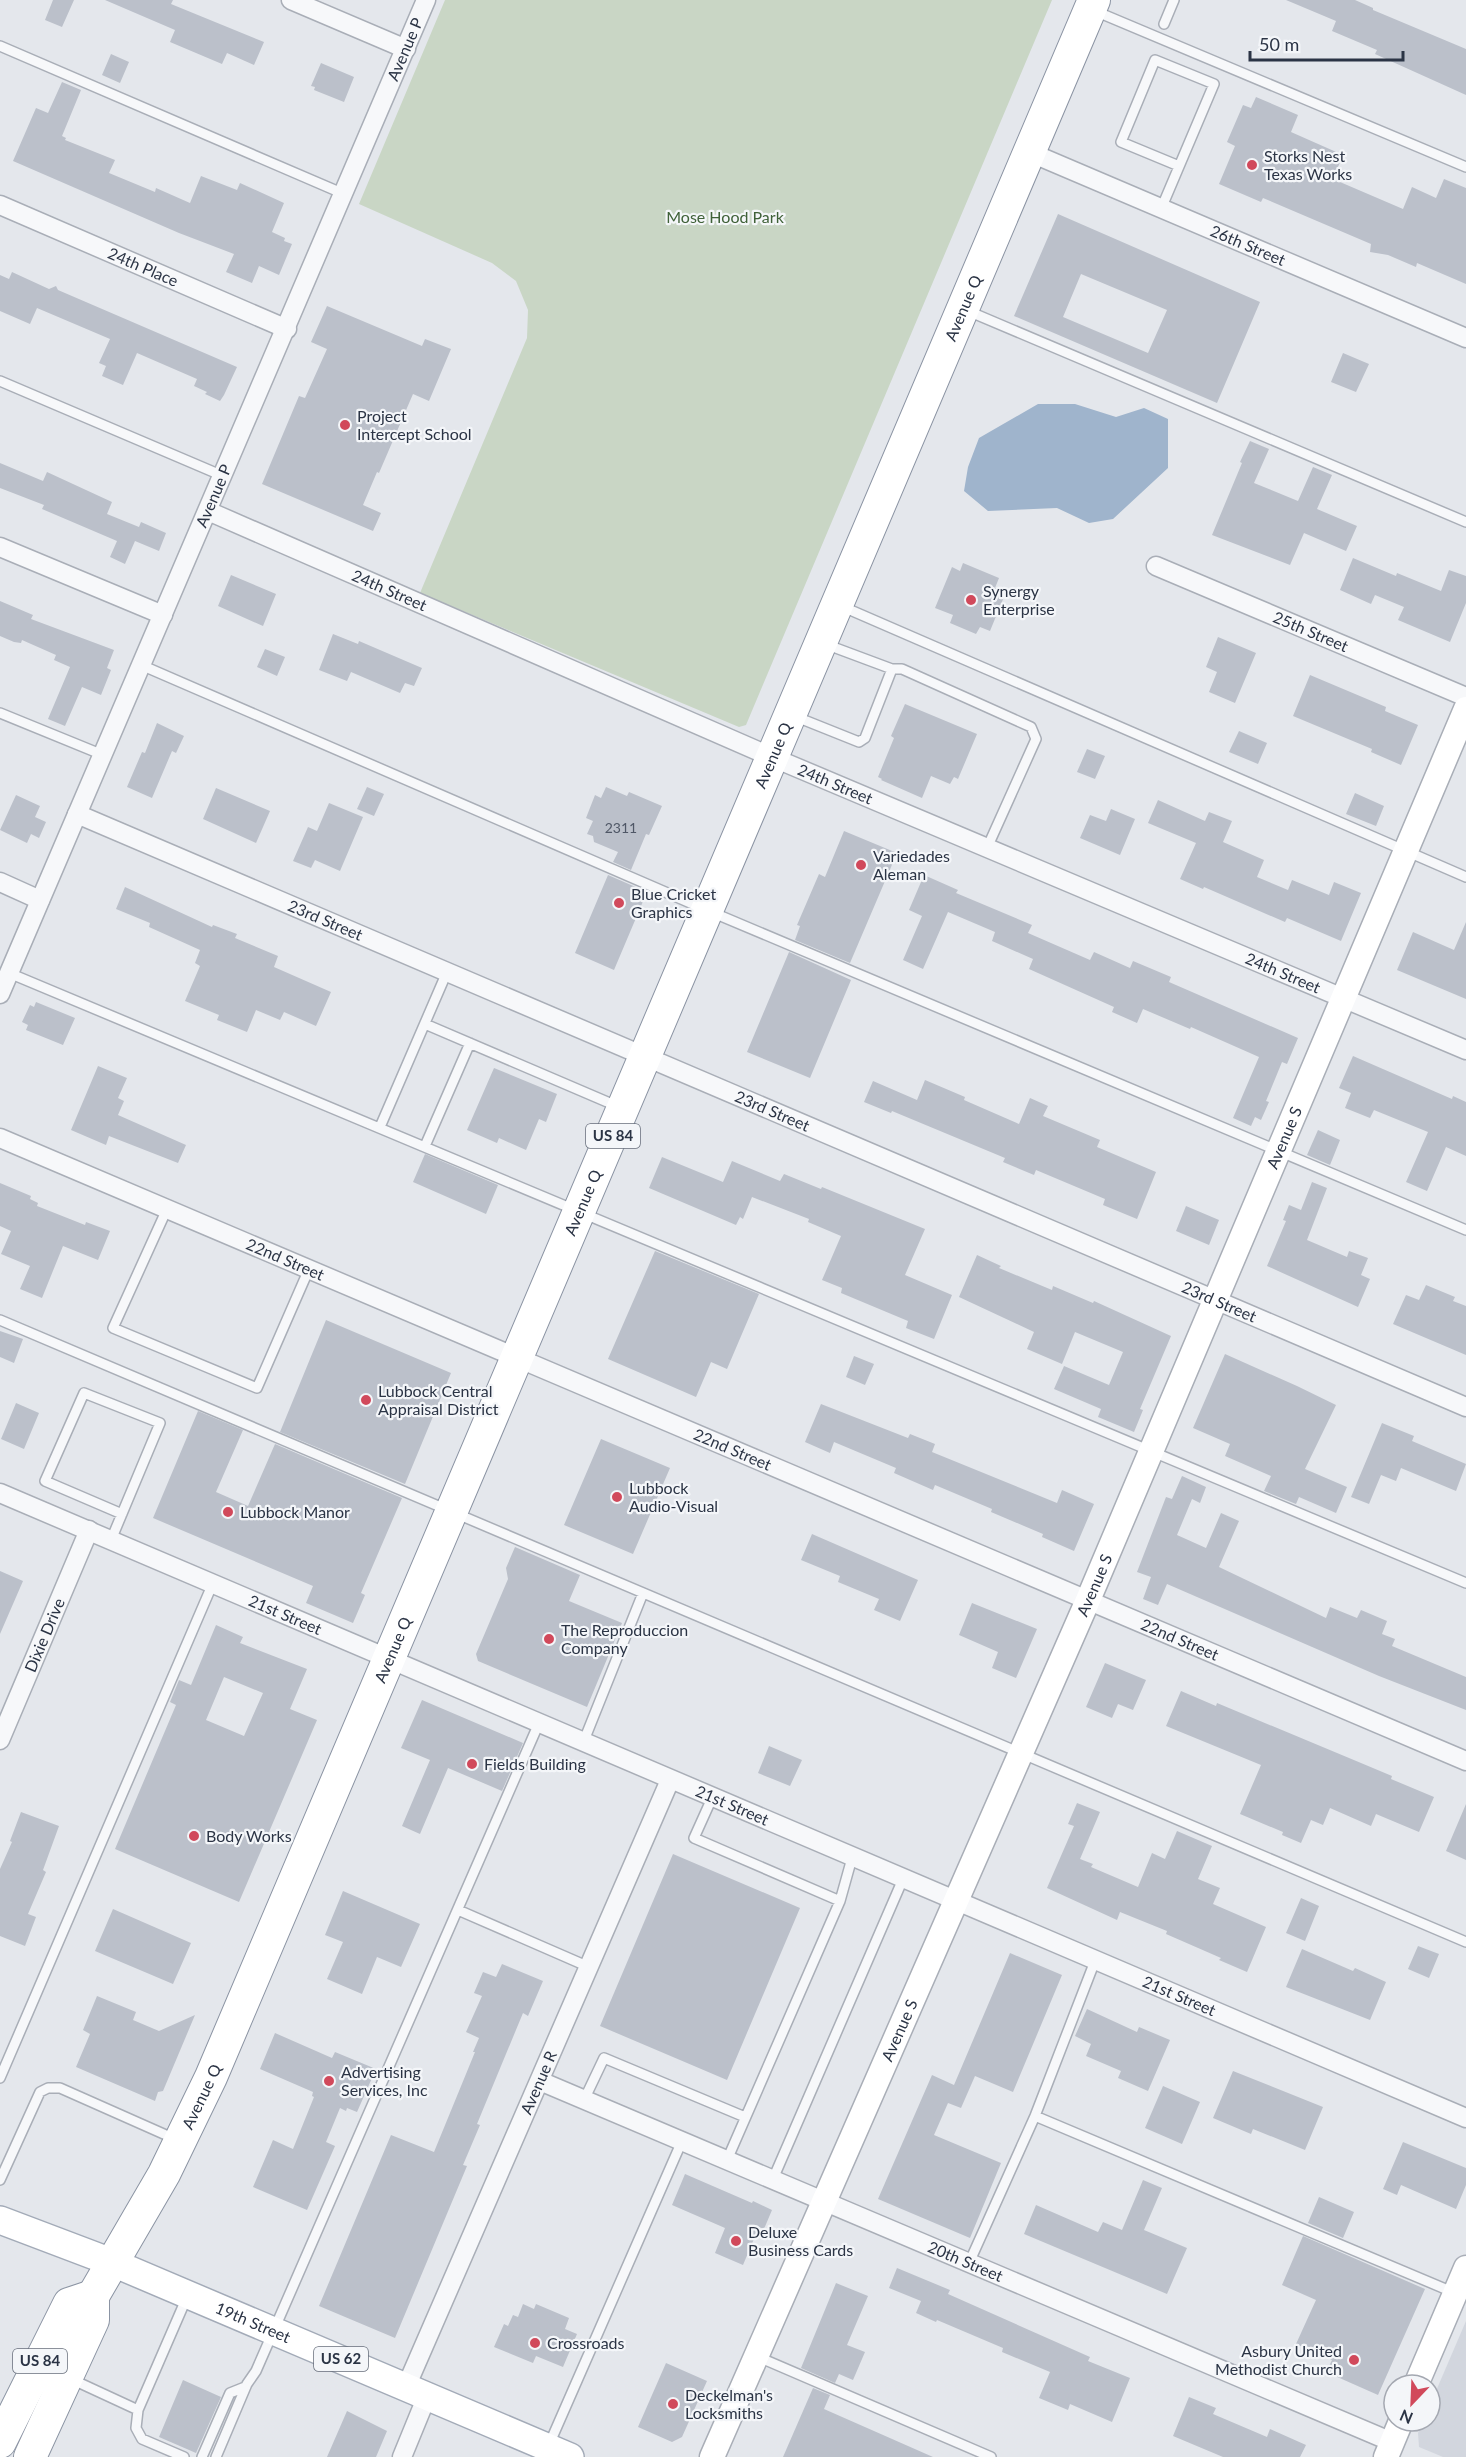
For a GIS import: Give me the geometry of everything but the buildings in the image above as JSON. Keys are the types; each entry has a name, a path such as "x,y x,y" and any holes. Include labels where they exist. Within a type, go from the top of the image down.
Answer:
{"highway":[{"name":"Avenue Q","path":"30,2457 93,2320 93,2296 164,2174 211,2077 709,911 1092,4"},
{"name":"US 84","path":"0,2442 69,2304 93,2296"}],"main road":[{"name":"19th Street","path":"0,2220 111,2262 559,2452"}],"street":[{"path":"291,0 406,49"},
{"name":"Avenue P","path":"0,994 287,329 426,0"},
{"name":"26th Street","path":"1029,152 1466,338"},
{"name":"24th Place","path":"0,205 287,329"},
{"name":"24th Street","path":"208,511 774,758 1466,1050"},
{"path":"0,547 163,615"},
{"name":"25th Street","path":"1156,566 1466,697"},
{"name":"Avenue S","path":"712,2457 1088,1600 1466,709"},
{"name":"23rd Street","path":"77,814 1466,1407"},
{"path":"0,882 40,900"},
{"name":"22nd Street","path":"0,1138 1466,1761"},
{"name":"21st Street","path":"0,1493 1466,2118"},
{"name":"Dixie Drive","path":"0,1740 89,1530"},
{"name":"Avenue R","path":"402,2457 417,2392 540,2081 670,1780"},
{"name":"20th Street","path":"540,2081 1393,2440"},
{"path":"1421,2373 1466,2268"}],"lane":[{"path":"1164,24 1174,0"},
{"path":"1092,4 1466,167"},
{"path":"0,46 344,194"},
{"path":"1161,208 1179,166 1214,84 1155,60 1121,142 1179,166"},
{"path":"963,309 1466,522"},
{"path":"0,381 223,476"},
{"path":"838,605 1466,877"},
{"path":"822,644 892,669 902,669 1031,727 1036,740 987,848"},
{"path":"141,665 709,911 1466,1230"},
{"path":"792,715 859,742 866,738 892,669"},
{"path":"0,713 103,755"},
{"path":"380,1127 447,972"},
{"path":"9,973 1466,1583"},
{"path":"425,1024 624,1109"},
{"path":"425,1146 470,1043"},
{"path":"167,1209 113,1328 257,1388 309,1269"},
{"path":"0,1320 1466,1942"},
{"path":"111,1540 122,1514 160,1423 84,1393 45,1481 122,1514"},
{"path":"0,2078 213,1583"},
{"path":"583,1743 643,1593"},
{"path":"216,2457 245,2387 256,2371 539,1723"},
{"path":"712,1798 694,1838 840,1901"},
{"path":"727,2160 840,1901 852,1858"},
{"path":"773,2179 903,1879"},
{"path":"458,1910 589,1968"},
{"path":"969,2263 1035,2116 1095,1961"},
{"path":"584,2100 604,2058 745,2117"},
{"path":"0,2180 40,2091 48,2088 60,2088 180,2141"},
{"path":"1035,2116 1455,2293"},
{"path":"559,2452 682,2141"},
{"path":"184,2457 142,2439 136,2428 138,2410 188,2294"},
{"path":"756,2356 991,2457"},
{"path":"66,2377 138,2410"},
{"path":"201,2457 224,2402 230,2393 245,2387"}],"shaded area":[{"path":"1466,2321 1466,2457 1443,2457 1419,2447 1418,2433 1442,2433 1442,2377"}],"green space":[{"name":"Mose Hood Park","path":"445,0 1052,0 746,725 739,727 420,593 527,338 528,310 516,281 492,263 359,204"}],"water":[{"path":"1038,404 1075,404 1116,417 1144,408 1168,419 1168,468 1113,519 1089,523 1057,508 988,511 964,491 968,467 979,438"}],"place":[{"name":"Storks Nest Texas Works","path":"1252,165"},
{"name":"Project Intercept School","path":"345,425"},
{"name":"Synergy Enterprise","path":"971,600"},
{"name":"Variedades Aleman","path":"861,865"},
{"name":"Blue Cricket Graphics","path":"619,903"},
{"name":"Lubbock Central Appraisal District","path":"366,1400"},
{"name":"Lubbock Audio-Visual","path":"617,1497"},
{"name":"Lubbock Manor","path":"228,1512"},
{"name":"The Reproduccion Company","path":"549,1639"},
{"name":"Fields Building","path":"472,1764"},
{"name":"Body Works","path":"194,1836"},
{"name":"Advertising Services, Inc","path":"329,2081"},
{"name":"Deluxe Business Cards","path":"736,2241"},
{"name":"Crossroads","path":"535,2343"},
{"name":"Asbury United Methodist Church","path":"1354,2360"},
{"name":"Deckelman's Locksmiths","path":"673,2404"}]}
